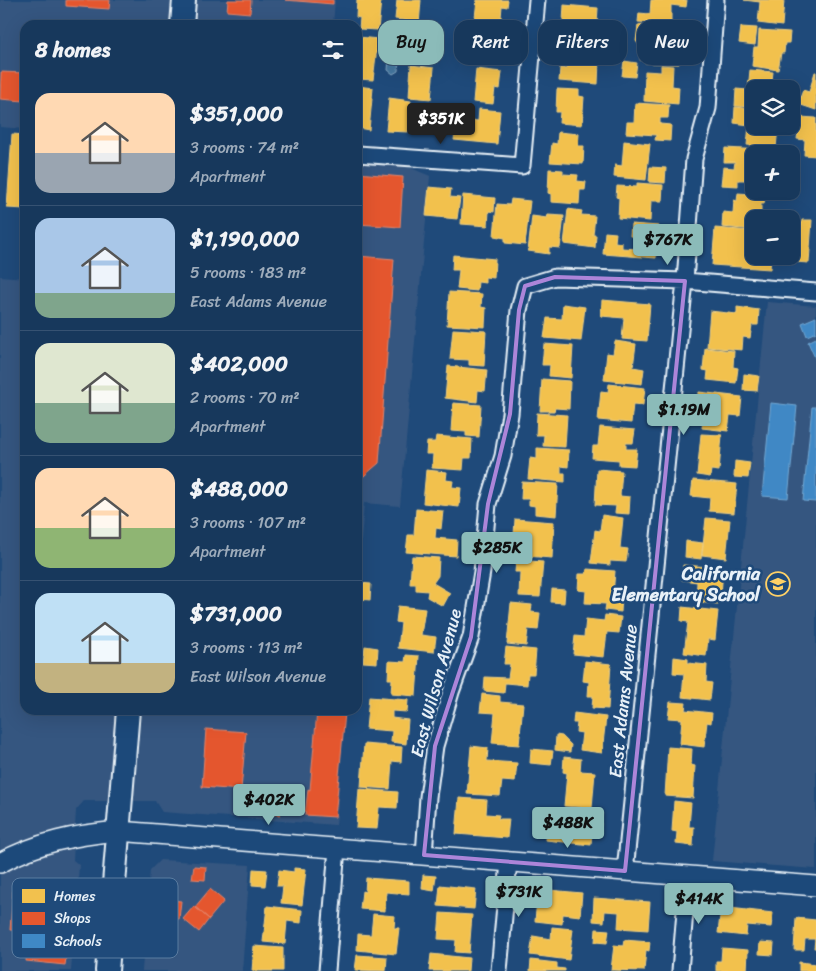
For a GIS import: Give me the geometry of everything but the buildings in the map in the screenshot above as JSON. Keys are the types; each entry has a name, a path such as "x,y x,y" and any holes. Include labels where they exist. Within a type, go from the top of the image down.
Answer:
{"main road":[{"path":"182,20 184,0"},
{"path":"114,878 128,715"},
{"path":"107,971 108,958"}],"street":[{"path":"362,154 522,166 536,0"},
{"name":"East Adams Avenue","path":"625,871 685,282 694,159 708,108 716,0"},
{"name":"East Wilson Avenue","path":"424,855 428,797 435,746 451,692 471,637 482,572 488,504 503,456 510,414 519,310 525,286 555,276 685,282"},
{"path":"685,282 816,292"},
{"path":"0,863 22,851 44,843 83,835 118,831 816,886"},
{"path":"326,971 337,848"},
{"path":"499,971 508,862"},
{"path":"680,971 688,876"}],"highlighted area":[{"path":"555,277 685,281 625,871 424,855 435,746 471,637 488,504 510,414 519,310 525,286"}],"shaded area":[{"path":"0,0 335,0 333,20 20,20 20,129 0,127"},
{"path":"388,65 398,65 398,71 393,74 388,70"},
{"path":"362,148 430,176 400,506 364,503 362,528"},
{"path":"0,276 20,278 20,715 346,715 336,825 162,812 155,801 84,801 76,810 73,860 79,865 78,878 12,878 12,958 72,958 71,971 0,971"},
{"name":"California Elementary School","path":"767,302 816,306 816,869 712,861"},
{"path":"160,860 250,865 242,971 142,971 143,958 178,958 178,878 149,878 150,870"}],"place":[{"name":"California Elementary School","path":"778,584"}]}
